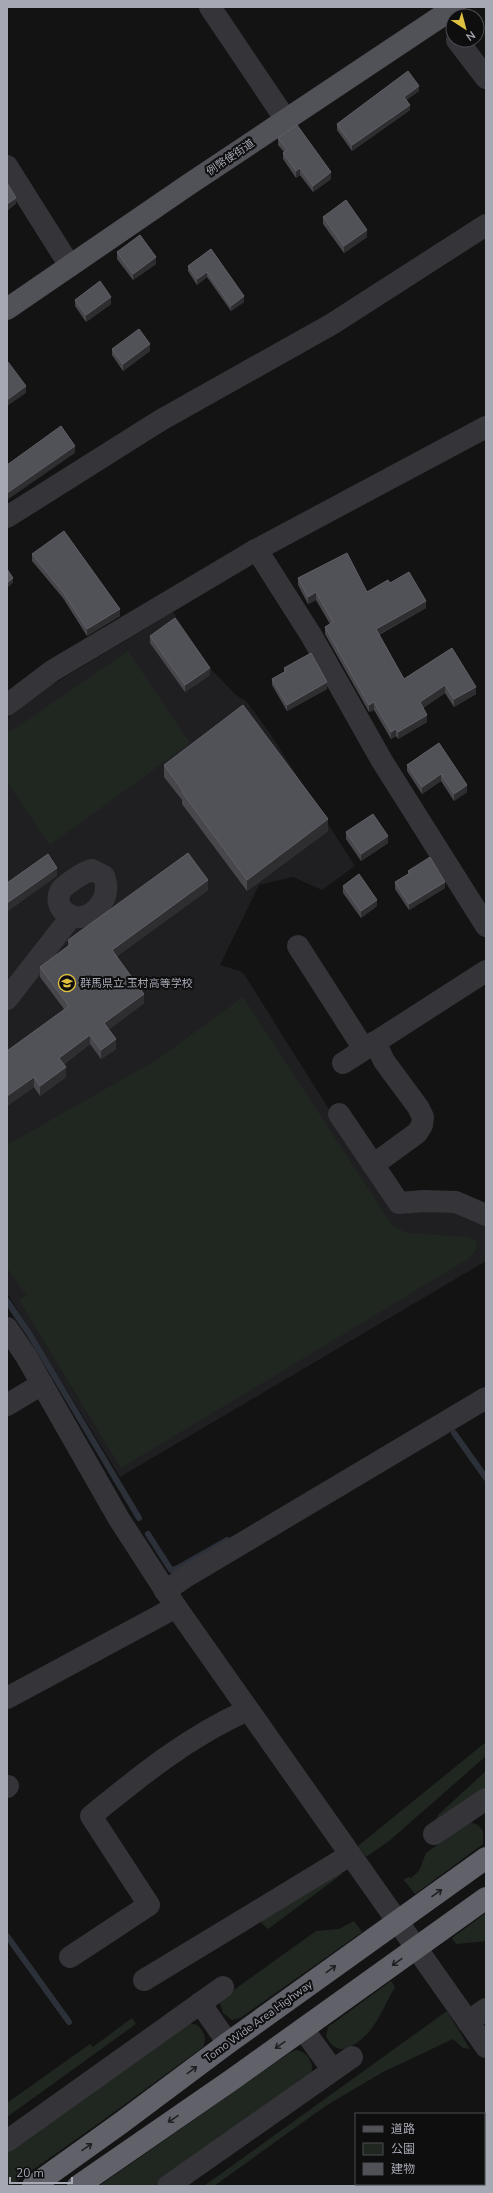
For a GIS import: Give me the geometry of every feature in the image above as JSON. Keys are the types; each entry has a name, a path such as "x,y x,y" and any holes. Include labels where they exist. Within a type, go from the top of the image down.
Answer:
{"highway":[{"name":"Tomo Wide Area Highway","path":"32,2186 121,2123 228,2042 486,1858"},
{"path":"78,2186 303,2029 486,1898"}],"main road":[{"name":"例幣使街道","path":"7,309 445,14"}],"street":[{"path":"210,7 286,120"},
{"path":"463,48 486,78"},
{"path":"7,166 70,266"},
{"path":"7,517 161,420 332,324 486,225"},
{"path":"7,705 52,671 254,551 486,427"},
{"path":"254,551 262,558 311,635 382,761 479,899 486,926"},
{"path":"7,999 71,917"},
{"path":"298,946 370,1046 384,1061 418,1107 423,1118 422,1125 417,1133 373,1165"},
{"path":"343,1063 486,971"},
{"path":"339,1114 400,1203 424,1201 456,1202 486,1216"},
{"path":"7,1328 42,1384 119,1519 170,1599 486,2047"},
{"path":"7,1405 42,1384"},
{"path":"7,1698 170,1599 194,1572 486,1398"},
{"path":"70,1957 149,1905 91,1816 140,1776 188,1741 218,1723 248,1710"},
{"path":"434,1834 484,1805"},
{"path":"144,1980 350,1855"},
{"path":"7,2141 223,1987"},
{"path":"200,2003 228,2042"},
{"path":"468,2022 486,2009"},
{"path":"303,2029 332,2069"},
{"path":"168,2186 332,2069 352,2057"}],"shaded area":[{"path":"173,612 210,668 236,695 246,701 269,732 355,866 322,890 293,877 259,885 220,965 240,971 244,974 391,1208 437,1206 486,1221 486,1261 120,1477 7,1293 7,719 50,686"}],"green space":[{"path":"128,651 190,743 50,845 7,782 7,732 13,730"},
{"path":"243,997 392,1225 406,1233 468,1237 476,1240 477,1249 468,1259 121,1468 19,1300 27,1296 7,1268 7,1145 158,1059"},
{"path":"486,1742 486,1756 389,1841 366,1857 358,1846"},
{"path":"486,1771 486,1789 432,1828 438,1815"},
{"path":"470,1822 478,1825 483,1831 483,1844 415,1894 404,1880 408,1877 411,1878 419,1871 426,1853"},
{"path":"339,1872 342,1874 268,1929 258,1920"},
{"path":"486,1913 486,1941 456,1944 452,1938"},
{"path":"354,1921 362,1932 240,2018 232,2020 223,2013 220,2003 224,1997 316,1931 339,1929"},
{"path":"391,1981 395,1987 379,2017 368,2033 357,2043 346,2048 340,2049 330,2043 326,2036 328,2027"},
{"path":"447,2011 470,2049 463,2048 453,2039 383,2072 327,2105 214,2186 204,2186"},
{"path":"132,2018 136,2024 7,2117 7,2103 90,2044 93,2047"},
{"path":"189,2023 197,2025 203,2032 205,2041 203,2047 106,2118 10,2186 7,2186 7,2152"},
{"path":"297,2050 304,2053 309,2058 312,2071 309,2075 154,2186 99,2186 291,2052"}],"building":[{"path":"408,71 419,86 404,97 410,105 352,145 337,124"},
{"path":"297,125 331,172 313,186 300,168 296,171 283,153 287,150 278,138"},
{"path":"7,183 16,198 7,204"},
{"path":"346,200 367,230 344,246 323,217"},
{"path":"140,235 156,257 133,274 117,252"},
{"path":"211,249 244,296 231,306 207,272 197,279 188,266"},
{"path":"100,281 111,297 86,315 75,300"},
{"path":"139,329 150,344 123,364 112,349"},
{"path":"7,362 26,386 7,400"},
{"path":"61,426 75,446 7,493 7,465"},
{"path":"64,531 120,609 87,629 63,592 32,554"},
{"path":"347,553 367,592 388,580 390,583 409,572 426,601 376,629 404,679 452,648 476,687 454,699 445,685 420,702 427,715 398,732 396,729 391,732 374,702 369,705 325,627 333,622 316,592 308,597 298,578"},
{"path":"7,569 13,578 7,583"},
{"path":"175,618 210,668 185,685 150,636"},
{"path":"311,653 327,682 287,705 272,679 286,671 284,668"},
{"path":"243,705 328,819 247,880 182,792 183,791 164,765"},
{"path":"439,743 467,785 454,794 441,774 422,787 407,765"},
{"path":"373,814 388,836 361,854 346,832"},
{"path":"188,853 208,880 112,950 144,994 104,1023 116,1039 101,1050 90,1035 59,1058 66,1067 40,1086 34,1077 7,1096 7,1051 69,1006 40,967 71,944 68,940"},
{"path":"48,854 57,868 7,903 7,883"},
{"path":"430,857 445,882 409,904 395,882 410,873 408,871"},
{"path":"359,874 377,900 361,911 343,886"}],"waterway":[{"path":"7,1301 30,1335 139,1518"},
{"path":"454,1433 486,1478"},
{"path":"148,1534 171,1570 176,1569 227,1540"},
{"path":"7,1936 69,2022"}],"place":[{"name":"群馬県立 玉村高等学校","path":"67,983"}]}
